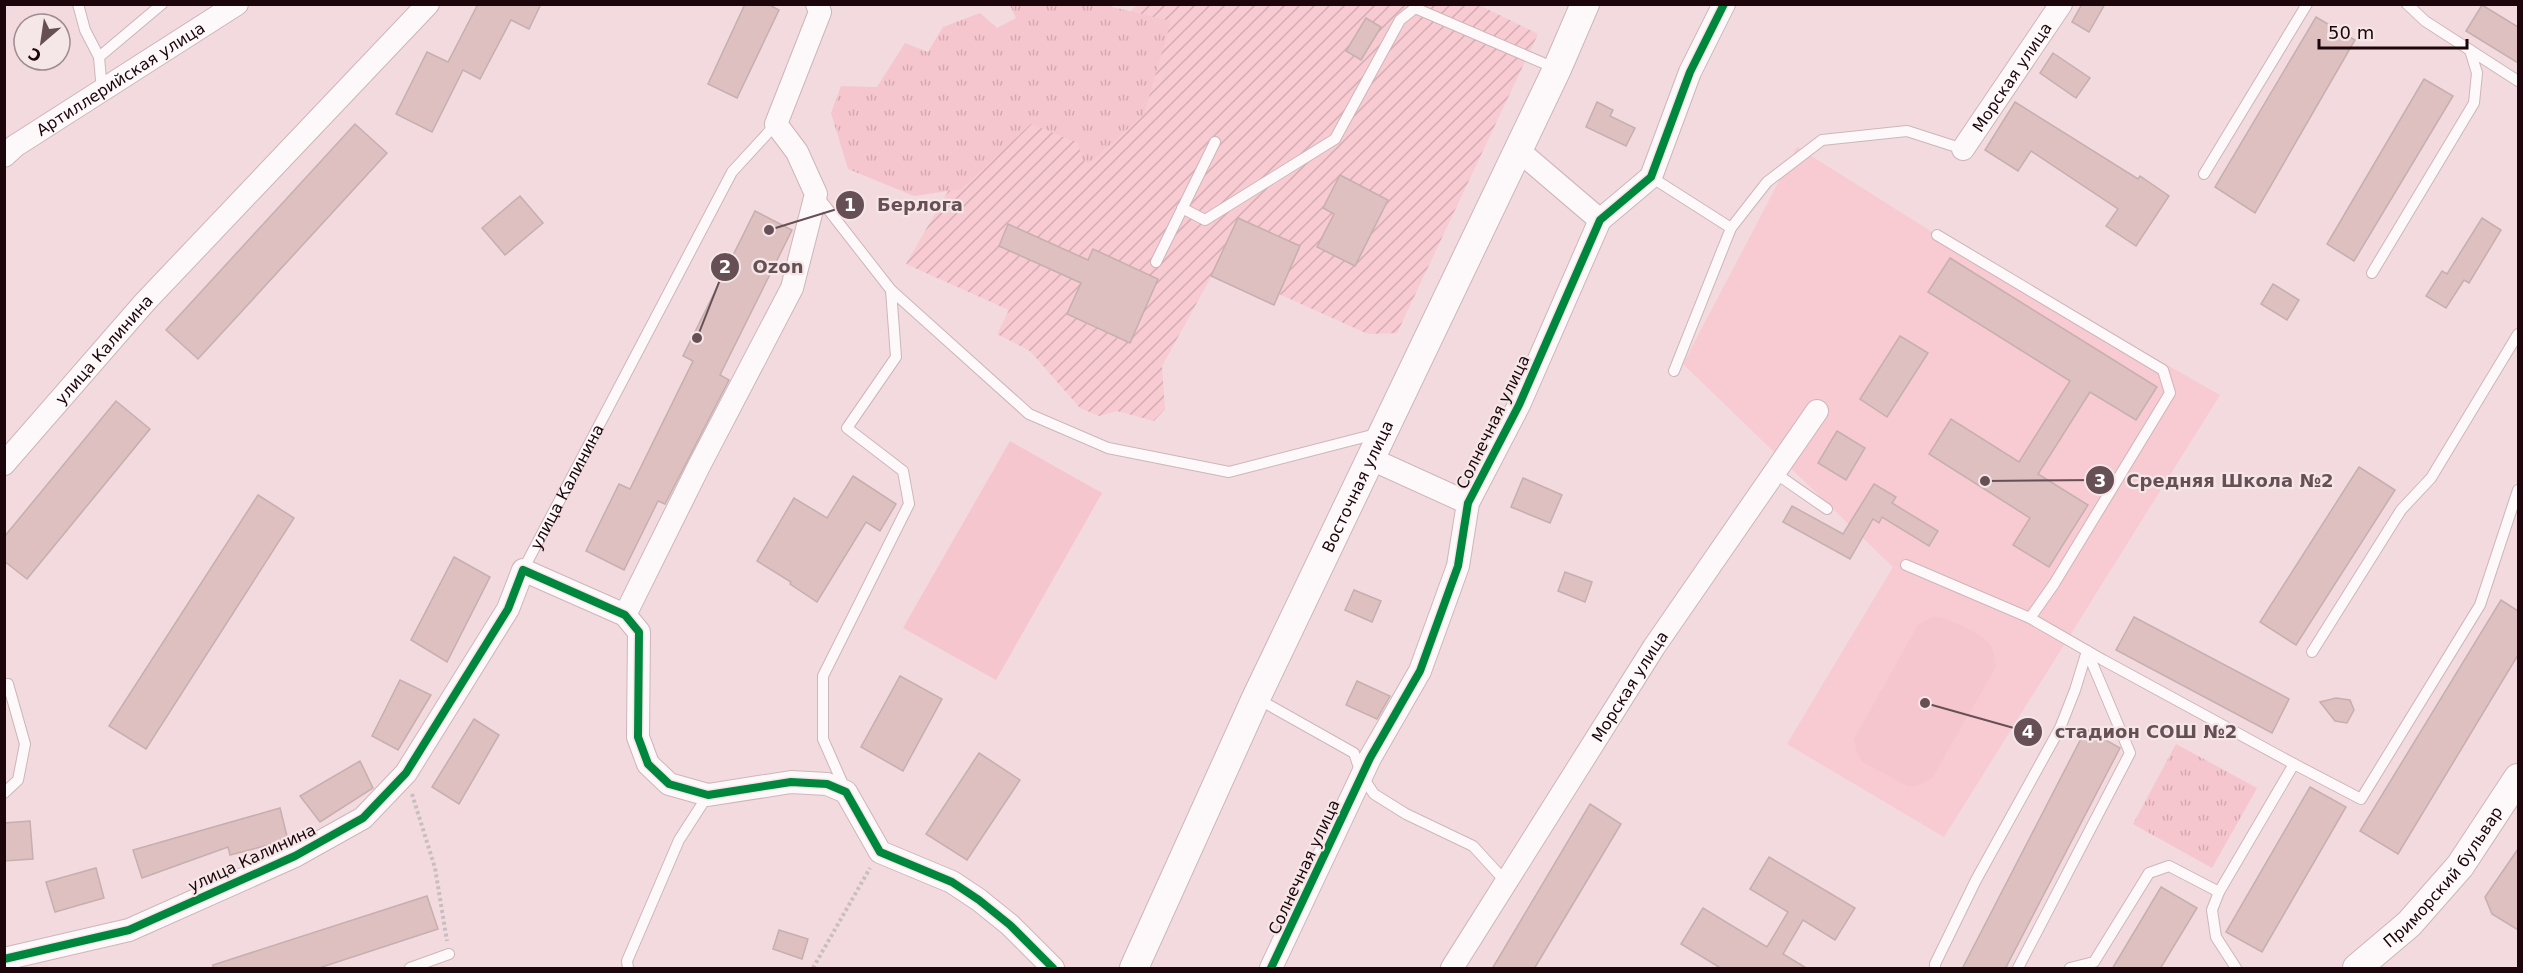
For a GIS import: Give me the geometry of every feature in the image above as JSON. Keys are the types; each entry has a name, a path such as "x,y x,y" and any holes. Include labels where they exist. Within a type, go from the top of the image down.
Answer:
{"street":[{"name":"Артиллерийская улица","path":"4,156 15,146 237,4"},
{"name":"улица Калинина","path":"4,464 145,302 428,4"},
{"path":"625,615 699,466 792,288 816,194 797,152 776,124 820,12 817,4"},
{"name":"Восточная улица","path":"1134,969 1256,698 1557,69 1585,4"},
{"name":"Солнечная улица","path":"1271,969 1362,776 1420,671 1458,566 1468,503 1519,405 1600,220 1651,177 1690,72 1724,4"},
{"name":"Морская улица","path":"1963,149 2061,4"},
{"path":"1518,150 1600,220"},
{"name":"Морская улица","path":"1452,969 1654,647 1817,411"},
{"path":"1369,458 1468,503"},
{"name":"улица Калинина","path":"4,959 129,930 295,856 363,818 406,773 508,609 524,570"},
{"path":"524,570 625,615 639,632 639,736 648,765 669,784 708,795 791,782 827,784 846,792 880,852 952,882 980,900 1010,925 1053,969"},
{"name":"Приморский бульвар","path":"2357,969 2409,924 2460,866 2518,778"}],"lane":[{"path":"78,4 85,30 99,57 102,91"},
{"path":"99,57 162,4"},
{"path":"2204,174 2307,4"},
{"path":"2407,4 2425,21 2518,81"},
{"path":"1182,208 1205,220 1335,139 1400,21 1415,8 1557,69"},
{"path":"2372,273 2474,103 2477,73 2470,50"},
{"name":"улица Калинина","path":"524,570 732,172 776,124"},
{"path":"1674,371 1731,228 1767,182 1822,140 1907,131 1963,149"},
{"path":"1156,262 1215,142"},
{"path":"1651,177 1731,228"},
{"path":"816,194 891,290 1029,414 1108,448 1229,472 1381,433"},
{"path":"1937,235 2163,370 2170,393 2054,584 2030,618"},
{"path":"846,792 824,739 823,676 909,504 903,471 847,428 896,357 891,290"},
{"path":"2312,652 2401,510 2430,478 2518,334"},
{"path":"1775,473 1827,509"},
{"path":"1906,565 2030,618 2361,799 2480,605 2518,490"},
{"path":"1935,969 1935,964 1976,880 2060,728 2087,651"},
{"path":"2018,969 2130,753 2087,651"},
{"path":"4,684 8,684 25,744 18,780 4,793"},
{"path":"1256,698 1354,753 1362,776 1374,794 1406,814 1473,846 1506,882"},
{"path":"2236,969 2216,937 2212,910 2219,892 2294,764"},
{"path":"628,969 627,961 679,840 708,795"},
{"path":"2070,969 2094,962 2149,873 2169,866 2219,892"},
{"path":"410,969 449,954"}],"path":[{"path":"406,773 435,868 449,954"},
{"path":"813,969 880,852"}],"shaded area":[{"path":"1137,5 1479,5 1538,34 1397,333 1368,334 1279,294 1274,305 1211,277 1162,366 1165,409 1154,421 1117,411 1099,416 1080,408 1030,351 997,334 1009,310 906,264 961,169"},
{"path":"1797,147 1937,235 2220,395 1944,837 1787,744 1893,567 1683,364"}],"green space":[{"path":"1010,5 1111,5 1171,21 1144,114 1089,164 1082,159 1078,143 1031,124 961,189 914,196 848,169 831,113 841,86 877,87 905,43 928,52 943,27 980,13 997,28 1016,18"},
{"path":"1010,441 1102,493 996,680 903,628"},
{"path":"1932,617 1953,622 1984,639 1992,649 1996,667 1932,778 1922,784 1909,787 1863,762 1856,751 1854,739 1918,625"},
{"path":"2176,744 2257,788 2212,868 2133,824"}],"building":[{"path":"478,4 541,4 529,29 511,20 480,79 463,70 432,132 396,114 427,52 448,62"},
{"path":"745,4 768,4 779,10 737,98 708,84"},
{"path":"2082,4 2105,4 2089,32 2072,22"},
{"path":"2482,5 2518,27 2518,63 2466,31"},
{"path":"2316,17 2355,40 2255,213 2215,187"},
{"path":"1366,18 1381,27 1361,60 1346,51"},
{"path":"2053,53 2090,78 2076,98 2040,73"},
{"path":"2424,79 2453,96 2354,261 2327,244"},
{"path":"1597,102 1613,110 1610,116 1635,128 1626,146 1586,127"},
{"path":"2015,102 2138,179 2140,176 2169,196 2136,246 2106,226 2118,209 2031,151 2018,171 1985,150"},
{"path":"355,124 387,153 198,359 166,330"},
{"path":"1340,175 1388,200 1355,266 1317,247 1334,214 1323,208"},
{"path":"520,196 543,223 505,255 482,228"},
{"path":"755,211 792,230 720,375 729,380 665,504 658,501 624,570 586,551 619,484 630,489 693,361 683,356"},
{"path":"1238,218 1300,246 1274,305 1211,276"},
{"path":"2482,218 2501,230 2469,283 2464,280 2446,308 2426,296 2442,271 2447,274"},
{"path":"1008,224 1088,260 1093,249 1158,279 1130,343 1067,314 1081,283 999,246"},
{"path":"1950,258 2157,387 2136,420 2090,392 2038,474 2088,505 2049,567 2013,545 2030,518 1929,454 1951,419 2019,462 2070,381 1928,292"},
{"path":"2273,284 2299,300 2287,320 2261,304"},
{"path":"1900,336 1928,353 1887,417 1860,399"},
{"path":"116,401 150,429 27,579 4,561 4,537"},
{"path":"1837,431 1865,448 1846,480 1818,463"},
{"path":"2359,467 2395,490 2296,645 2260,622"},
{"path":"853,476 896,504 880,531 866,522 817,602 790,584 791,582 757,561 794,498 827,518"},
{"path":"1523,478 1562,495 1550,523 1511,507"},
{"path":"1874,484 1896,497 1892,503 1938,531 1929,546 1882,517 1879,523 1873,519 1850,559 1783,522 1792,506 1843,534"},
{"path":"258,495 294,518 146,749 109,726"},
{"path":"454,557 490,577 447,662 411,640"},
{"path":"1565,572 1592,582 1585,602 1558,591"},
{"path":"1354,590 1381,601 1372,622 1345,610"},
{"path":"2501,600 2518,611 2518,655 2398,854 2360,831"},
{"path":"2134,617 2289,699 2272,733 2116,650"},
{"path":"900,676 942,699 903,771 861,747"},
{"path":"400,680 431,695 398,750 372,736"},
{"path":"1357,681 1390,696 1377,719 1346,705"},
{"path":"2336,698 2350,700 2354,710 2347,723 2335,721 2320,702"},
{"path":"474,719 499,735 459,804 432,787"},
{"path":"2086,729 2120,748 2005,969 1962,969"},
{"path":"979,753 1020,780 967,860 926,834"},
{"path":"360,761 373,788 320,822 300,796"},
{"path":"2310,787 2346,807 2262,952 2226,932"},
{"path":"1590,804 1621,824 1534,969 1492,969"},
{"path":"280,808 288,840 230,855 228,847 142,878 133,850"},
{"path":"30,821 33,859 4,861 4,823"},
{"path":"2518,849 2518,930 2492,914 2485,897"},
{"path":"1769,857 1855,908 1835,940 1803,920 1783,954 1808,969 1722,969 1681,944 1703,908 1767,947 1788,912 1750,889"},
{"path":"96,868 104,898 55,912 46,882"},
{"path":"2161,887 2197,908 2160,969 2112,969"},
{"path":"427,896 438,929 316,969 213,969 213,965"},
{"path":"779,930 808,939 802,959 773,949"}],"cycle path":[{"path":"1271,968 1370,758 1420,671 1458,566 1468,503 1519,405 1600,220 1651,177 1690,72 1724,4"},
{"path":"4,959 129,930 295,856 363,818 406,773 508,609 523,570 625,615 639,632 638,737 648,764 669,784 708,795 791,782 827,784 846,792 880,852 952,882 979,900 1010,925 1053,968"}],"place":[{"name":"Берлога","path":"769,230"},
{"name":"Ozon","path":"697,338"},
{"name":"Средняя Школа №2","path":"1985,481"},
{"name":"стадион СОШ №2","path":"1925,703"}]}
